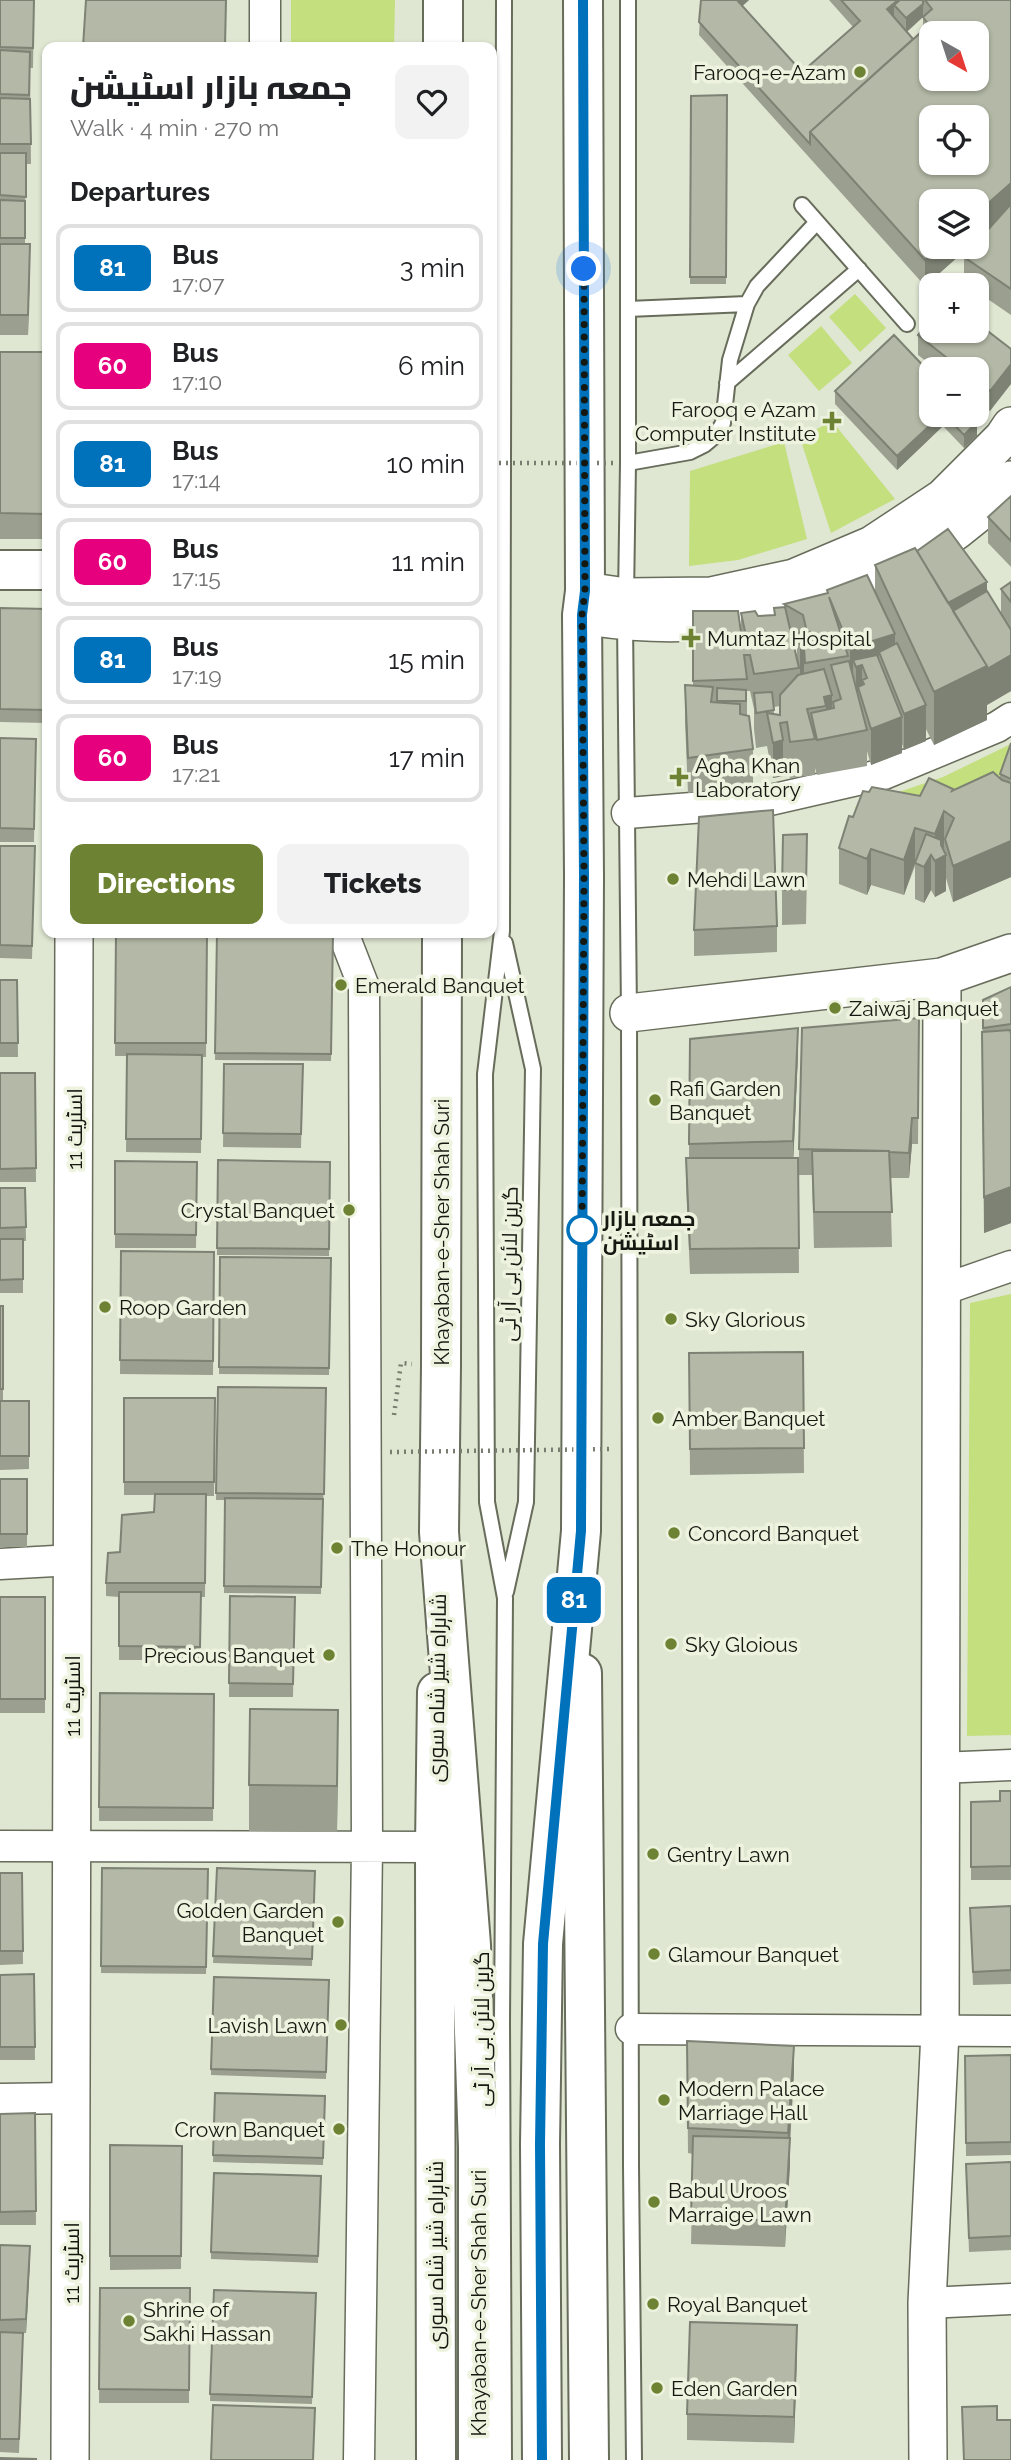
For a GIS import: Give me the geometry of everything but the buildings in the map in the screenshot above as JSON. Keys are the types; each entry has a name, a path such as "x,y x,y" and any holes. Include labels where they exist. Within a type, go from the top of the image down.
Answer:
{"main road":[{"path":"443,0 443,42"},
{"path":"583,0 584,890 581,1531 589,2460"},
{"path":"0,570 42,570"},
{"name":"Khayaban-e-Sher Shah Suri","path":"439,1532 442,938"},
{"path":"542,2460 540,2144 543,1944 581,1531"},
{"name":"شاہراہِ شیر شاہ سوری","path":"436,2460 435,1847 439,1532"},
{"name":"شاہراہِ شیر شاہ سوری","path":"439,1532 471,1945 478,2147"},
{"name":"Khayaban-e-Sher Shah Suri","path":"478,2147 478,2460"}],"street":[{"path":"265,0 265,42"},
{"path":"626,609 711,596 794,578 850,555 872,545 943,498 1008,436"},
{"path":"584,603 701,624 775,613 848,592 915,558 976,514 1011,480"},
{"path":"627,813 757,803 884,774 997,727 1011,718"},
{"name":"اسٹریٹ 11","path":"71,2460 74,938"},
{"path":"346,938 364,987 366,1847 359,2460"},
{"path":"629,1013 942,977 1011,953"},
{"path":"928,2460 927,2303 940,2032 942,977"},
{"path":"942,1290 1011,1266"},
{"path":"0,1564 73,1560"},
{"path":"939,1768 1011,1765"},
{"path":"0,1846 435,1847"},
{"path":"631,2029 1011,2031"},
{"path":"0,2099 71,2098"},
{"path":"927,2303 1011,2299"}],"lane":[{"name":"گرین لائن بی آر ٹی","path":"504,0 502,931 485,1074 487,1502 505,1598 502,2022 504,2460"},
{"path":"628,0 628,309 621,463 626,609 629,1013 634,2460"},
{"path":"802,205 907,324"},
{"path":"621,463 690,452 716,435 723,423 730,360 747,304 757,286 817,222"},
{"path":"727,383 859,269"},
{"path":"628,309 747,304"},
{"name":"گرین لائن بی آر ٹی","path":"502,931 533,1069 526,1502 505,1598"}],"path":[{"path":"497,463 621,463"},
{"path":"393,1426 401,1363"},
{"path":"392,1439 390,1452 612,1449"}],"green space":[{"path":"291,0 395,0 394,42 291,42"},
{"path":"855,294 886,328 860,352 829,317"},
{"path":"821,326 852,363 819,391 788,355"},
{"path":"832,421 895,499 831,533 800,438"},
{"path":"784,442 807,539 738,560 689,566 690,471"},
{"path":"1011,744 1011,779 863,826 855,807 943,777"},
{"path":"1011,1294 1011,1735 967,1736 970,1303"}],"bus line":[{"name":"81","path":"542,2460 540,2144 543,1944 581,1531 584,876 582,615 585,591 583,0"}],"place":[{"name":"Farooq-e-Azam","path":"860,72"},
{"name":"Farooq e Azam Computer Institute","path":"832,421"},
{"name":"Mumtaz Hospital","path":"691,638"},
{"name":"Agha Khan Laboratory","path":"679,777"},
{"name":"Mehdi Lawn","path":"673,879"},
{"name":"Emerald Banquet","path":"341,985"},
{"name":"Zaiwaj Banquet","path":"835,1008"},
{"name":"Rafi Garden Banquet","path":"655,1100"},
{"name":"Crystal Banquet","path":"349,1210"},
{"name":"جمعہ بازار اسٹیشن","path":"582,1230"},
{"name":"Roop Garden","path":"105,1307"},
{"name":"Sky Glorious","path":"671,1319"},
{"name":"Amber Banquet","path":"658,1418"},
{"name":"Concord Banquet","path":"674,1533"},
{"name":"The Honour","path":"337,1548"},
{"name":"Sky Gloious","path":"671,1644"},
{"name":"Precious Banquet","path":"329,1655"},
{"name":"Gentry Lawn","path":"653,1854"},
{"name":"Golden Garden Banquet","path":"338,1922"},
{"name":"Glamour Banquet","path":"654,1954"},
{"name":"Lavish Lawn","path":"341,2025"},
{"name":"Modern Palace Marriage Hall","path":"664,2100"},
{"name":"Crown Banquet","path":"339,2129"},
{"name":"Babul Uroos Marraige Lawn","path":"654,2202"},
{"name":"Royal Banquet","path":"653,2304"},
{"name":"Shrine of Sakhi Hassan","path":"129,2321"},
{"name":"Eden Garden","path":"657,2388"}],"route":[{"path":"582,1230 582,1237 584,269"}]}
